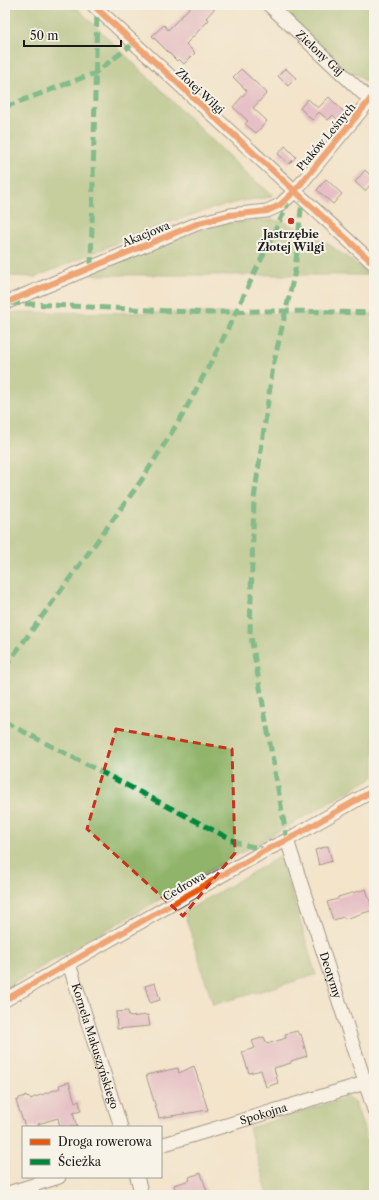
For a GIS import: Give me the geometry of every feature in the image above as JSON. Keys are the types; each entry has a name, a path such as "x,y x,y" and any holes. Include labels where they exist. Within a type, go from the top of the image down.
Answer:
{"street":[{"name":"Złotej Wilgi","path":"93,5 294,192 374,264"},
{"name":"Zielony Gaj","path":"270,5 372,98"},
{"name":"Ptaków Leśnych","path":"294,192 372,98"},
{"name":"Akacjowa","path":"5,303 199,223 230,215 260,213 274,209 294,192"},
{"name":"Cedrowa","path":"5,1000 266,850 287,840 374,790"},
{"name":"Deotymy","path":"287,840 374,1110"},
{"name":"Kornela Makuszyńskiego","path":"69,964 121,1126"},
{"name":"Spokojna","path":"162,1145 365,1083"},
{"path":"5,1194 56,1178"},
{"path":"137,1178 142,1195"}],"highlighted area":[{"path":"116,729 232,749 235,853 183,916 87,829"}],"green space":[{"path":"5,5 74,5 250,177 272,194 271,197 243,201 210,209 150,229 36,277 5,276"},
{"path":"277,5 374,5 374,77 368,84 358,75 349,73"},
{"path":"273,220 284,222 330,245 371,275 90,275 144,251 220,223"},
{"path":"15,312 374,314 374,777 5,988 5,315"},
{"path":"281,856 316,975 213,1005 184,912"},
{"path":"348,1097 355,1102 374,1160 374,1195 268,1195 249,1128"}],"building":[{"path":"192,5 218,5 206,18 209,20 186,44 195,53 184,64 179,59 177,61 152,36 164,25 168,30"},
{"path":"285,68 296,78 288,86 278,76"},
{"path":"241,69 267,93 253,108 267,121 256,133 245,124 248,121 233,107 247,91 233,77"},
{"path":"329,97 345,113 338,120 333,115 328,120 319,112 312,120 300,108 308,99 318,108"},
{"path":"285,146 296,157 289,164 278,154"},
{"path":"365,170 374,179 374,181 365,191 355,182"},
{"path":"326,179 342,194 333,204 317,190"},
{"path":"328,846 332,861 319,865 315,850"},
{"path":"366,889 373,910 345,919 344,917 333,920 327,902 338,899 338,897"},
{"path":"155,983 160,1000 150,1003 145,986"},
{"path":"128,1011 129,1017 148,1015 150,1026 117,1029 116,1012"},
{"path":"297,1031 299,1035 301,1034 307,1056 274,1068 278,1083 266,1087 261,1070 249,1073 242,1052 255,1048 252,1041 264,1037 267,1044 286,1038 285,1034"},
{"path":"194,1066 208,1110 159,1118 146,1075 178,1068 179,1073"},
{"path":"69,1082 75,1102 79,1101 81,1111 73,1113 77,1126 60,1126 58,1118 38,1124 39,1126 25,1126 16,1101 19,1100 19,1098 26,1096 27,1098 30,1097 30,1099 60,1088 59,1085"},
{"path":"201,1173 208,1195 177,1195 174,1185 190,1180 189,1177"}],"marked path":[{"path":"91,267 97,9"},
{"path":"5,107 95,73 134,43"},
{"path":"287,840 250,631 254,499 273,366 295,271 302,199"},
{"path":"5,667 141,481 182,416 219,347 285,210 287,205 285,200"},
{"path":"10,303 210,313 271,311 374,313"},
{"path":"5,722 238,843 266,850"}],"cycle path":[{"path":"93,5 374,264"},
{"path":"5,303 199,223 230,215 267,211 280,205 294,192 374,95"},
{"path":"5,1000 266,850 287,840 374,790"}],"place":[{"name":"Jastrzębie Złotej Wilgi","path":"291,221"}]}
